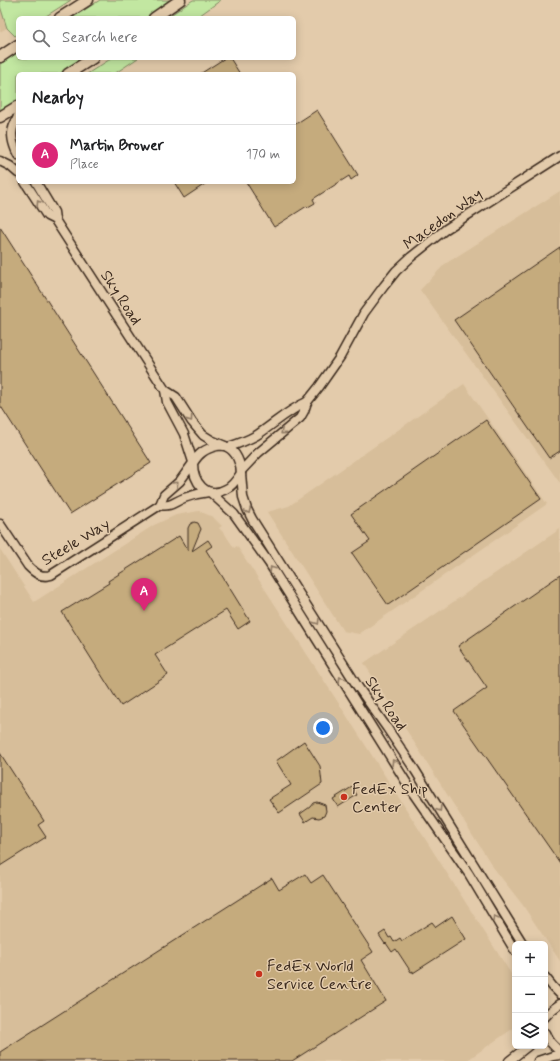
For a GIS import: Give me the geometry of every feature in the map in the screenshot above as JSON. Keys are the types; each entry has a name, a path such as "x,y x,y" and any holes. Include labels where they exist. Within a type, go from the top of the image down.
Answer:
{"main road":[{"path":"63,16 88,0"},
{"path":"157,16 180,0"},
{"path":"0,57 16,46"},
{"path":"71,72 90,60"},
{"path":"0,117 16,107"}],"street":[{"path":"16,121 12,134 12,141 16,151"},
{"name":"Macedon Way","path":"241,472 258,453 300,418 307,402 331,371 364,313 396,271 446,229 560,156"},
{"path":"0,161 16,171"},
{"name":"Sky Road","path":"26,184 47,216 55,220"},
{"name":"Sky Road","path":"37,184 54,212 55,220 165,390 167,402 184,434 193,463"},
{"name":"Sky Road","path":"165,390 176,396 192,422 203,435 227,447"},
{"name":"Macedon Way","path":"227,447 247,440 258,434 299,405 307,402"},
{"path":"216,446 227,447 232,450 240,462 241,472 230,487 220,492 210,492 201,487 195,478 193,463 201,452 206,449 216,446"},
{"name":"Steele Way","path":"0,524 28,566 37,574 47,576 51,575 160,505 164,495 180,481 193,463"},
{"name":"Sky Road","path":"241,472 243,497 252,519 358,687 415,770 521,941"},
{"name":"Sky Road","path":"210,492 234,514 272,568 413,793 469,874 512,947"},
{"name":"Steele Way","path":"160,505 167,506 199,493 210,492"},
{"path":"548,981 560,994"},
{"path":"548,1014 560,1004"},
{"path":"548,1040 552,1046 560,1051"},
{"path":"508,1061 524,1049"},
{"path":"538,1061 560,1055"}],"shaded area":[{"path":"0,6 7,28 0,32"},
{"path":"560,191 560,483 420,290 445,264"},
{"path":"464,384 547,504 359,634 343,631 267,512 289,506"},
{"path":"199,511 213,517 222,526 219,528 234,548 237,546 512,975 512,1029 466,1061 0,1061 0,549 34,602 154,525 176,515"},
{"path":"560,529 560,961 522,904 493,867 364,663"}],"green space":[{"path":"0,0 71,0 46,16 16,16 15,36 7,28 0,6"},
{"path":"100,0 175,0 150,16 75,16"},
{"path":"193,0 221,0 199,16 169,16"},
{"path":"16,53 16,60 81,60 62,72 16,72 16,101 0,112 0,64"},
{"path":"109,60 135,60 117,72 90,72"}],"building":[{"path":"222,60 231,60 239,72 203,72"},
{"path":"317,110 358,175 351,180 349,176 313,199 315,203 308,207 307,206 274,227 247,184 296,184 296,124"},
{"path":"175,184 205,184 184,198"},
{"path":"0,227 151,463 70,514 0,405"},
{"path":"560,247 560,451 549,458 454,320"},
{"path":"486,420 541,499 388,605 352,553 370,541 351,514"},
{"path":"194,522 198,523 201,529 192,551 208,540 212,546 206,550 250,621 238,629 226,610 155,655 168,675 121,706 62,612 109,583 108,581 179,536 188,551 188,528 190,524"},
{"path":"560,575 560,863 454,711 487,688 458,646"},
{"path":"304,741 320,766 322,784 279,813 269,799 291,785 276,761"},
{"path":"0,753 44,821 38,825 46,837 0,866"},
{"name":"FedEx Ship Center","path":"352,787 357,795 338,807 333,799"},
{"path":"317,802 325,805 326,811 324,816 319,818 313,817 305,822 300,814 313,803"},
{"name":"FedEx World Service Centre","path":"305,874 311,883 323,875 373,952 361,960 386,1001 292,1061 0,1061 0,1052 272,878 279,890"},
{"path":"452,916 466,939 413,973 396,949 392,952 379,935 385,931 389,938 391,937 394,942 400,938 402,941 432,922 436,927"}],"place":[{"name":"Martin Brower","path":"144,611"},
{"name":"FedEx Ship Center","path":"344,797"},
{"name":"FedEx World Service Centre","path":"259,974"}]}
